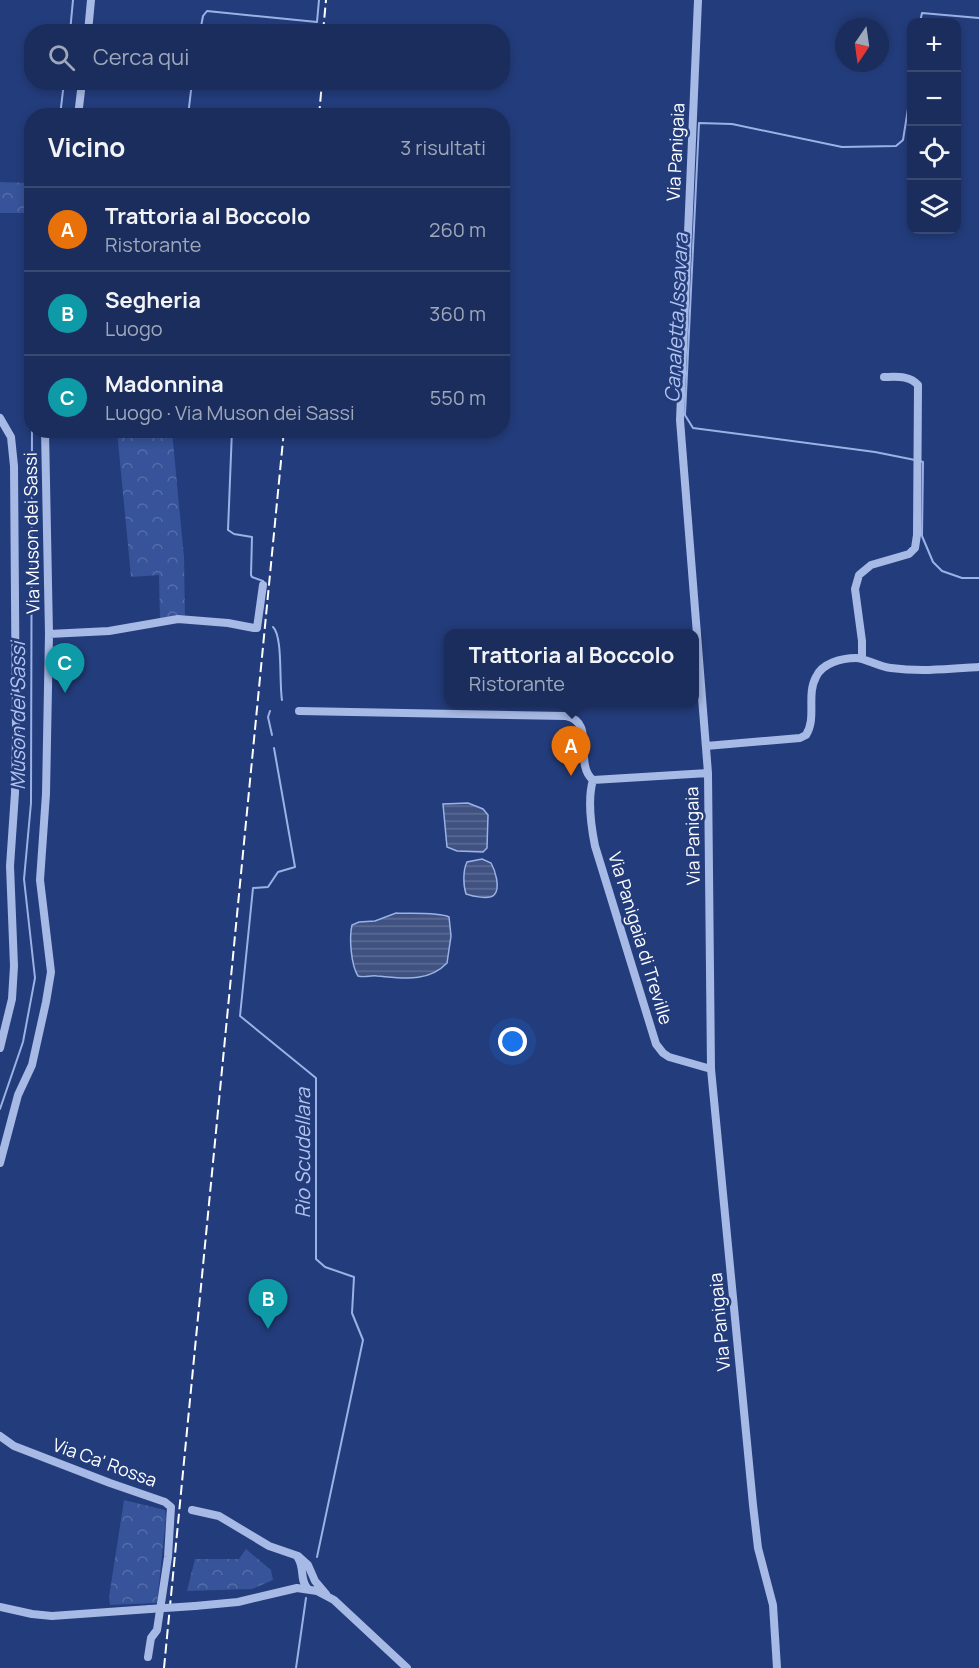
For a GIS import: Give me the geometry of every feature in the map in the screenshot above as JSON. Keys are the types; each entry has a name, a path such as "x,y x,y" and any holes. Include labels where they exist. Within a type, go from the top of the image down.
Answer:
{"street":[{"path":"89,24 91,0"},
{"name":"Via Panigaia","path":"697,629 680,420 698,0"},
{"path":"79,108 81,90"},
{"path":"862,659 862,640 855,589 859,575 871,565 909,554 915,548 917,536 918,385 906,377 884,377"},
{"path":"0,418 11,437 14,466 16,733 10,866 14,966 12,999 0,1048"},
{"name":"Via Muson dei Sassi","path":"0,1163 18,1095 32,1065 51,972 40,880 46,794 49,634 45,438"},
{"name":"Via Muson dei Sassi","path":"49,634 109,631 178,619 257,628 263,585"},
{"name":"Via Panigaia","path":"699,658 708,773 711,1069 753,1505 758,1548 773,1605 777,1668"},
{"path":"706,746 778,740 806,735 810,724 813,684 820,671 832,663 862,659 879,667 907,670 979,667"},
{"name":"Via Panigaia di Treville","path":"299,711 570,717 580,725 586,771 593,780 591,823 595,846 656,1044 669,1057 711,1069"},
{"path":"593,780 708,773"},
{"name":"Via Ca' Rossa","path":"0,1436 14,1446 165,1502 171,1507 168,1557 157,1630 151,1638 148,1657"},
{"path":"192,1510 219,1516 269,1546 298,1556 308,1564 327,1595 407,1668"},
{"path":"291,1552 300,1562 302,1578 308,1589"},
{"path":"308,1589 313,1575"},
{"path":"0,1606 32,1614 52,1616 195,1606 247,1600 291,1589 297,1586 302,1578"},
{"path":"291,1589 308,1589 327,1595"}],"green space":[{"path":"0,182 24,183 24,213 0,213"},
{"path":"118,438 173,438 184,557 185,615 160,619 159,575 131,577"},
{"path":"124,1500 165,1510 157,1603 110,1605 109,1597"},
{"path":"246,1549 271,1570 273,1580 252,1589 187,1591 195,1559 239,1559"}],"shaded area":[{"path":"468,803 483,809 488,815 487,848 483,852 457,851 447,847 443,804"},
{"path":"482,859 491,863 494,870 497,879 496,892 488,897 466,894 464,873 467,862"},
{"path":"396,913 449,917 451,936 447,963 432,974 414,978 358,976 351,951 352,925 375,921"}],"waterway":[{"name":"Muson dei Sassi","path":"71,24 73,0"},
{"name":"Rio Scudellara","path":"202,24 207,11 317,22 319,0"},
{"name":"Canaletta Issavara","path":"921,18 922,13 979,18"},
{"name":"Muson dei Sassi","path":"61,108 63,90"},
{"name":"Rio Scudellara","path":"189,108 191,90"},
{"name":"Canaletta Issavara","path":"907,115 903,140 896,146 842,147 732,124 699,123 685,415 693,428 875,452 915,460"},
{"name":"Muson dei Sassi","path":"0,1109 23,1042 35,978 24,879 31,803 32,438"},
{"name":"Rio Scudellara","path":"232,438 228,530 234,534 252,537 251,575 263,581"},
{"name":"Canaletta Issavara","path":"920,461 923,462 922,536 933,562 942,571 962,578 979,578"},
{"name":"Rio Scudellara","path":"273,627 278,640 282,700"},
{"name":"Rio Scudellara","path":"270,711 268,717 272,735"},
{"name":"Rio Scudellara","path":"274,748 295,867 278,872 268,887 253,888 240,1016 316,1078 316,1259 325,1267 354,1277 352,1313 363,1340 317,1557"},
{"name":"Rio Scudellara","path":"296,1668 306,1598"}],"railway":[{"path":"324,24 326,0"},
{"path":"320,108 321,90"},
{"path":"164,1668 283,438"}],"place":[{"name":"Madonnina","path":"65,693"},
{"name":"Trattoria al Boccolo","path":"571,776"},
{"name":"Segheria","path":"268,1329"}]}
